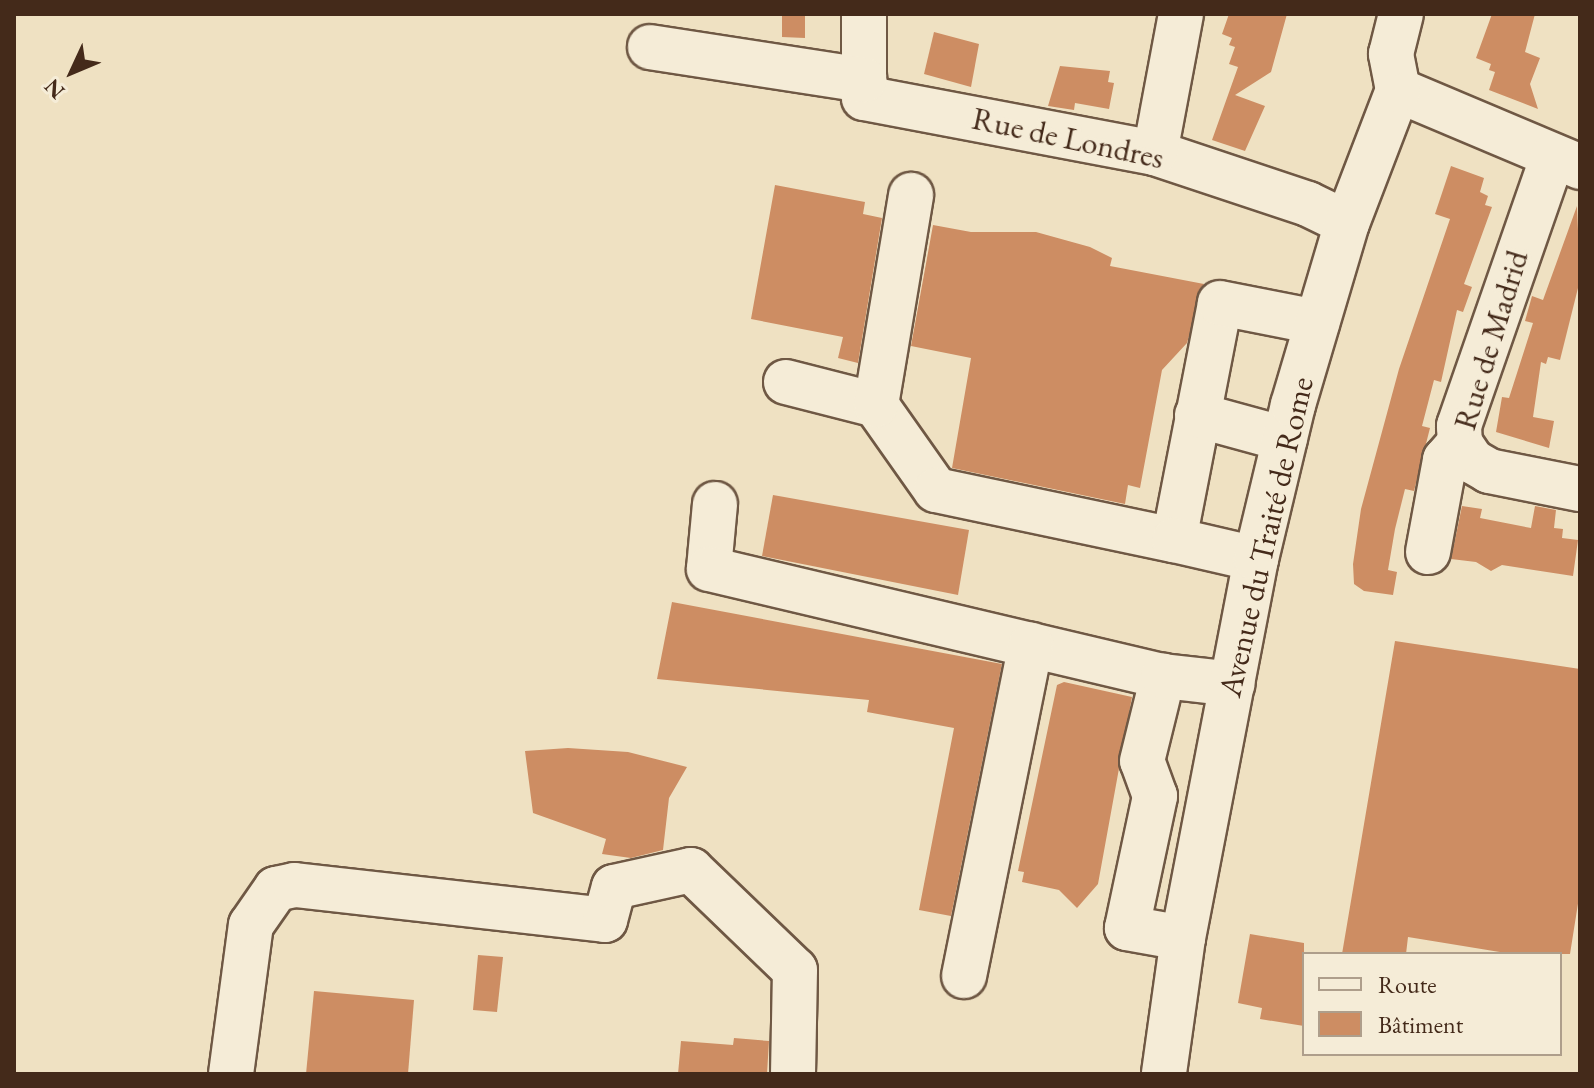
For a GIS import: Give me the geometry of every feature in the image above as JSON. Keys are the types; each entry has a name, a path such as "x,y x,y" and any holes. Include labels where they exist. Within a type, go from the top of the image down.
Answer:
{"street":[{"path":"650,47 864,80 864,14"},
{"path":"1155,153 1181,14"},
{"name":"Avenue du Traité de Rome","path":"1172,1074 1183,938 1256,559 1317,322 1347,223 1398,90 1391,54 1401,14"},
{"name":"Rue de Londres","path":"864,80 864,98 1155,153 1347,223"},
{"path":"1398,90 1571,158"},
{"name":"Rue de Madrid","path":"1571,158 1459,426 1460,443 1472,461 1489,471 1580,489"},
{"path":"876,405 911,195"},
{"path":"1174,540 1220,303 1317,322"},
{"path":"786,382 876,405 936,490 1256,559"},
{"path":"1197,415 1285,439"},
{"path":"1428,552 1445,460 1460,443"},
{"path":"715,504 709,569 1163,676 1233,684"},
{"path":"964,976 1031,645"},
{"path":"1163,676 1142,761 1155,796 1127,928 1183,938"},
{"path":"231,1074 251,925 276,889 295,885 605,920 614,887 691,870 795,970 793,1074"}],"building":[{"path":"782,14 805,14 805,38 782,37"},
{"path":"1229,14 1287,14 1271,72 1235,95 1265,106 1245,151 1212,140 1238,67 1229,64 1235,47 1229,45 1232,38 1222,34"},
{"path":"1492,14 1535,14 1525,52 1540,58 1530,84 1538,109 1489,90 1495,72 1489,70 1491,64 1476,58"},
{"path":"934,32 979,44 971,87 924,74"},
{"path":"1060,66 1110,71 1108,82 1114,83 1109,109 1075,103 1074,110 1048,106"},
{"path":"1451,166 1484,178 1480,192 1488,196 1485,205 1492,207 1464,284 1472,287 1463,312 1457,310 1441,382 1434,380 1422,426 1430,428 1414,491 1405,489 1388,570 1397,572 1393,595 1364,591 1354,584 1353,564 1361,509 1399,369 1450,219 1435,214"},
{"path":"775,185 865,202 863,214 882,218 858,363 838,358 843,337 751,319"},
{"path":"1577,206 1580,280 1560,360 1548,357 1546,364 1541,362 1533,417 1554,421 1549,448 1496,432 1502,397 1509,398 1533,323 1525,321 1532,296 1543,300"},
{"path":"933,225 971,232 1036,232 1090,247 1112,258 1110,266 1204,284 1187,343 1162,370 1140,488 1128,485 1125,504 952,468 971,358 911,346"},
{"path":"773,495 969,530 958,595 762,556"},
{"path":"1462,506 1482,509 1480,518 1531,528 1535,506 1556,510 1554,528 1563,529 1562,538 1578,540 1573,576 1502,565 1491,571 1476,562 1451,559"},
{"path":"672,602 1002,664 951,916 919,910 954,728 867,712 869,700 657,679"},
{"path":"1395,641 1580,669 1580,891 1570,954 1500,952 1408,937 1406,952 1342,952"},
{"path":"1064,682 1132,697 1098,884 1077,908 1059,890 1022,882 1024,872 1018,871 1057,685"},
{"path":"568,748 628,752 687,767 669,798 663,850 631,858 602,854 606,839 533,813 525,751"},
{"path":"1250,934 1304,943 1302,1026 1260,1019 1262,1008 1238,1003"},
{"path":"478,955 503,957 497,1012 473,1010"},
{"path":"314,991 414,1000 408,1074 306,1074"},
{"path":"734,1038 769,1041 767,1074 678,1074 681,1041 733,1045"}]}
